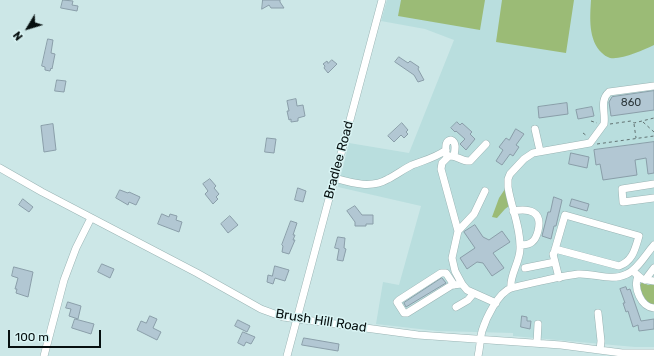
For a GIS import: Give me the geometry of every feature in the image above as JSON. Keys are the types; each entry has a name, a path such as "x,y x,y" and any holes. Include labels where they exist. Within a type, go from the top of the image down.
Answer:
{"street":[{"name":"Bradlee Road","path":"287,356 382,0"},
{"path":"511,288 511,281 518,262 520,245 508,187 508,180 512,172 524,159 533,153 586,145 592,141 604,124 603,102 607,94 611,92 654,86"},
{"path":"535,129 540,151"},
{"path":"446,159 446,142 449,140 452,140 455,144 454,156"},
{"path":"441,169 442,165 449,156 470,161 486,144"},
{"path":"334,178 352,183 369,185 376,184 389,179 407,168 432,159 446,150"},
{"path":"432,159 441,169 458,230 458,237 453,254 455,271 467,290 496,303"},
{"name":"Brush Hill Road","path":"0,168 90,218 197,273 261,309 283,317 418,335 537,343 589,352 600,350 629,354 654,353"},
{"path":"654,184 622,189 623,202 654,198"},
{"path":"458,230 474,214 485,191"},
{"path":"513,211 524,209 530,210 535,214 539,221 538,230 534,241 528,244 520,245"},
{"path":"555,249 619,266 626,263 631,258 639,236 565,215 555,249 554,254 559,278"},
{"path":"44,356 64,280 76,248 90,218"},
{"path":"478,356 484,327 503,292 511,288 582,274 616,278 633,270 654,245"},
{"path":"525,268 555,262"},
{"path":"654,268 641,278 637,284 641,300 647,306 654,308"},
{"path":"633,270 641,278 654,281"},
{"path":"454,285 446,273 441,273 397,302 404,313 407,313 452,285 454,285 462,284"},
{"path":"456,307 468,300 473,294"},
{"path":"598,313 601,340 600,350"},
{"path":"537,343 538,324"}],"path":[{"path":"591,121 604,124 631,121 634,123 654,118"},
{"path":"642,121 654,132"},
{"path":"634,123 636,139"},
{"path":"584,133 596,144 654,136"}],"shaded area":[{"path":"387,0 654,0 654,347 635,347 513,336 513,333 437,331 376,324 383,282 399,285 421,206 338,187 349,143 409,153 454,40 425,29 381,21"}],"green space":[{"path":"401,0 485,0 480,30 398,16"},
{"path":"502,0 574,0 566,53 496,42"},
{"path":"591,0 654,0 654,45 620,58 610,58 602,53 597,48 592,35 590,21"},
{"path":"505,189 509,206 497,218 492,217 499,198"},
{"path":"642,282 648,285 654,284 654,305 648,304 641,292 640,285"}],"building":[{"path":"63,0 73,1 72,5 78,6 77,11 61,8"},
{"path":"263,0 280,0 284,8 271,8 269,5 262,9"},
{"path":"48,39 53,40 51,53 55,54 52,69 51,68 50,71 45,70 45,67 42,66"},
{"path":"399,57 408,63 410,61 419,67 418,69 424,80 418,82 414,75 395,62"},
{"path":"332,60 337,64 328,73 323,64"},
{"path":"57,80 66,81 64,92 55,91"},
{"path":"654,91 654,110 611,116 609,102 612,97"},
{"path":"296,99 297,106 303,105 305,116 298,118 298,121 291,122 287,111 289,111 287,101"},
{"path":"567,103 568,114 539,118 538,107"},
{"path":"592,107 594,116 578,119 576,110"},
{"path":"457,122 460,125 462,123 472,132 470,134 475,139 466,150 460,144 465,139 451,128"},
{"path":"402,123 408,130 406,132 408,134 404,138 401,135 394,142 388,136"},
{"path":"53,124 56,150 44,152 41,126"},
{"path":"516,129 524,134 516,145 519,147 513,156 510,154 502,165 496,161 503,150 499,147 506,138 509,140"},
{"path":"267,138 276,139 274,153 265,152"},
{"path":"654,142 654,173 648,174 646,158 635,160 637,175 603,180 600,164 596,165 594,150"},
{"path":"571,153 589,157 587,168 569,164"},
{"path":"210,179 216,186 214,188 219,194 216,197 218,199 213,204 205,194 208,191 203,184"},
{"path":"298,188 306,191 303,202 295,200"},
{"path":"120,190 140,197 136,205 129,202 128,205 116,198"},
{"path":"554,197 562,200 556,226 554,226 551,239 542,236 548,212 550,212"},
{"path":"23,199 33,207 29,212 19,205"},
{"path":"572,199 589,204 587,211 570,206"},
{"path":"355,206 362,215 373,215 373,224 366,224 366,226 355,226 355,222 347,211"},
{"path":"162,214 169,217 170,214 177,216 176,220 182,222 179,232 158,224"},
{"path":"230,216 238,225 228,233 221,224"},
{"path":"291,221 297,223 293,235 295,235 293,240 295,240 289,254 282,252 282,245"},
{"path":"475,225 483,237 489,240 502,231 510,242 493,253 504,268 492,276 483,263 477,262 467,269 460,258 475,248 464,232"},
{"path":"338,237 345,238 344,248 346,249 343,261 337,260 339,249 335,248"},
{"path":"102,264 114,269 110,278 98,272"},
{"path":"275,266 289,270 285,281 275,278 273,284 267,282 268,275 272,276"},
{"path":"14,267 33,272 28,297 16,293 17,289 15,289 18,278 12,276"},
{"path":"442,278 446,283 406,307 404,303"},
{"path":"626,287 627,290 630,289 641,321 654,319 654,329 639,331 638,325 633,327 628,311 626,312 623,303 625,303 620,289"},
{"path":"68,302 81,306 78,319 69,316 71,309 66,308"},
{"path":"150,316 157,319 153,328 161,332 157,340 137,330 141,321 146,323"},
{"path":"522,316 527,317 527,321 531,321 530,329 521,327"},
{"path":"75,319 94,324 91,334 72,328"},
{"path":"238,320 250,326 247,332 235,326"},
{"path":"243,332 255,337 251,344 246,342 244,346 238,343"},
{"path":"304,338 339,344 338,351 302,345"}]}
